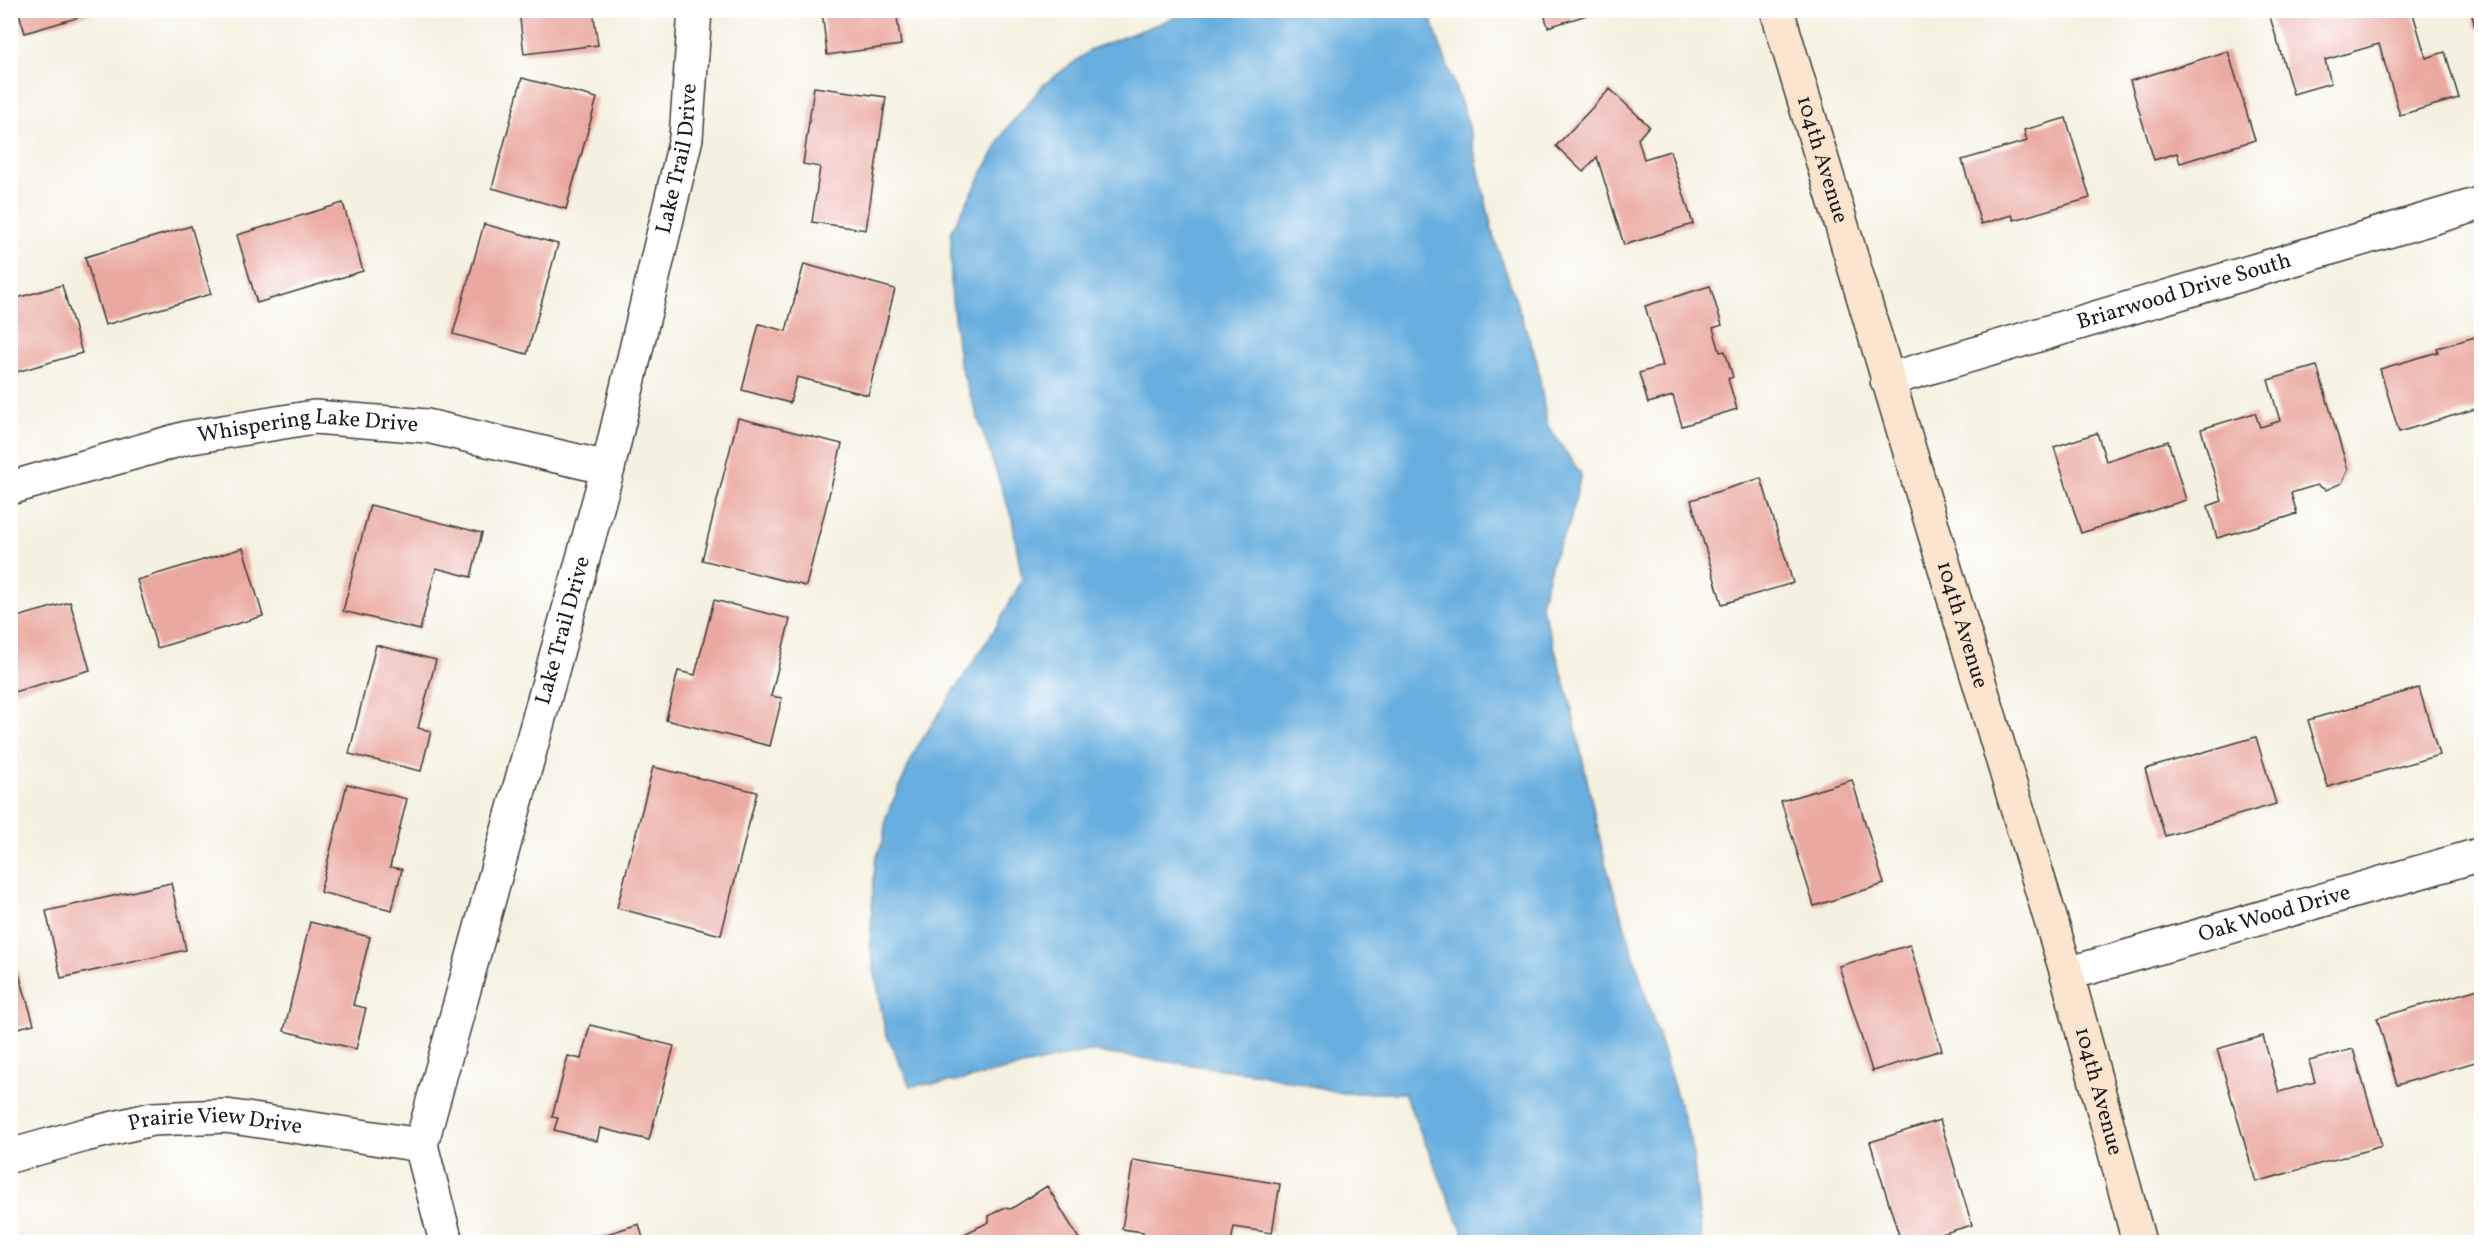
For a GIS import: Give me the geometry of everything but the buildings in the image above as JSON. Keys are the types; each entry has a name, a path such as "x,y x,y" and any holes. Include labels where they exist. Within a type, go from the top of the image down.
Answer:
{"street":[{"name":"Lake Trail Drive","path":"446,1242 421,1145 608,468 686,138 695,10"},
{"name":"104th Avenue","path":"1777,10 2067,974 2139,1242"},
{"name":"Briarwood Drive South","path":"1887,380 2481,202"},
{"name":"Whispering Lake Drive","path":"10,488 186,438 314,417 427,426 608,468"},
{"name":"Oak Wood Drive","path":"2067,974 2481,854"},
{"name":"Prairie View Drive","path":"10,1156 152,1119 226,1116 421,1145"}],"water":[{"path":"1192,11 1428,11 1468,123 1494,238 1537,361 1547,425 1581,474 1570,522 1553,558 1541,604 1569,697 1605,862 1692,1146 1702,1242 1467,1242 1404,1093 1342,1093 1260,1074 1087,1051 959,1081 910,1086 885,1031 870,944 875,861 883,841 886,817 917,747 995,629 1022,580 1012,518 959,362 951,289 951,232 1005,131 1043,85 1092,49"}]}
